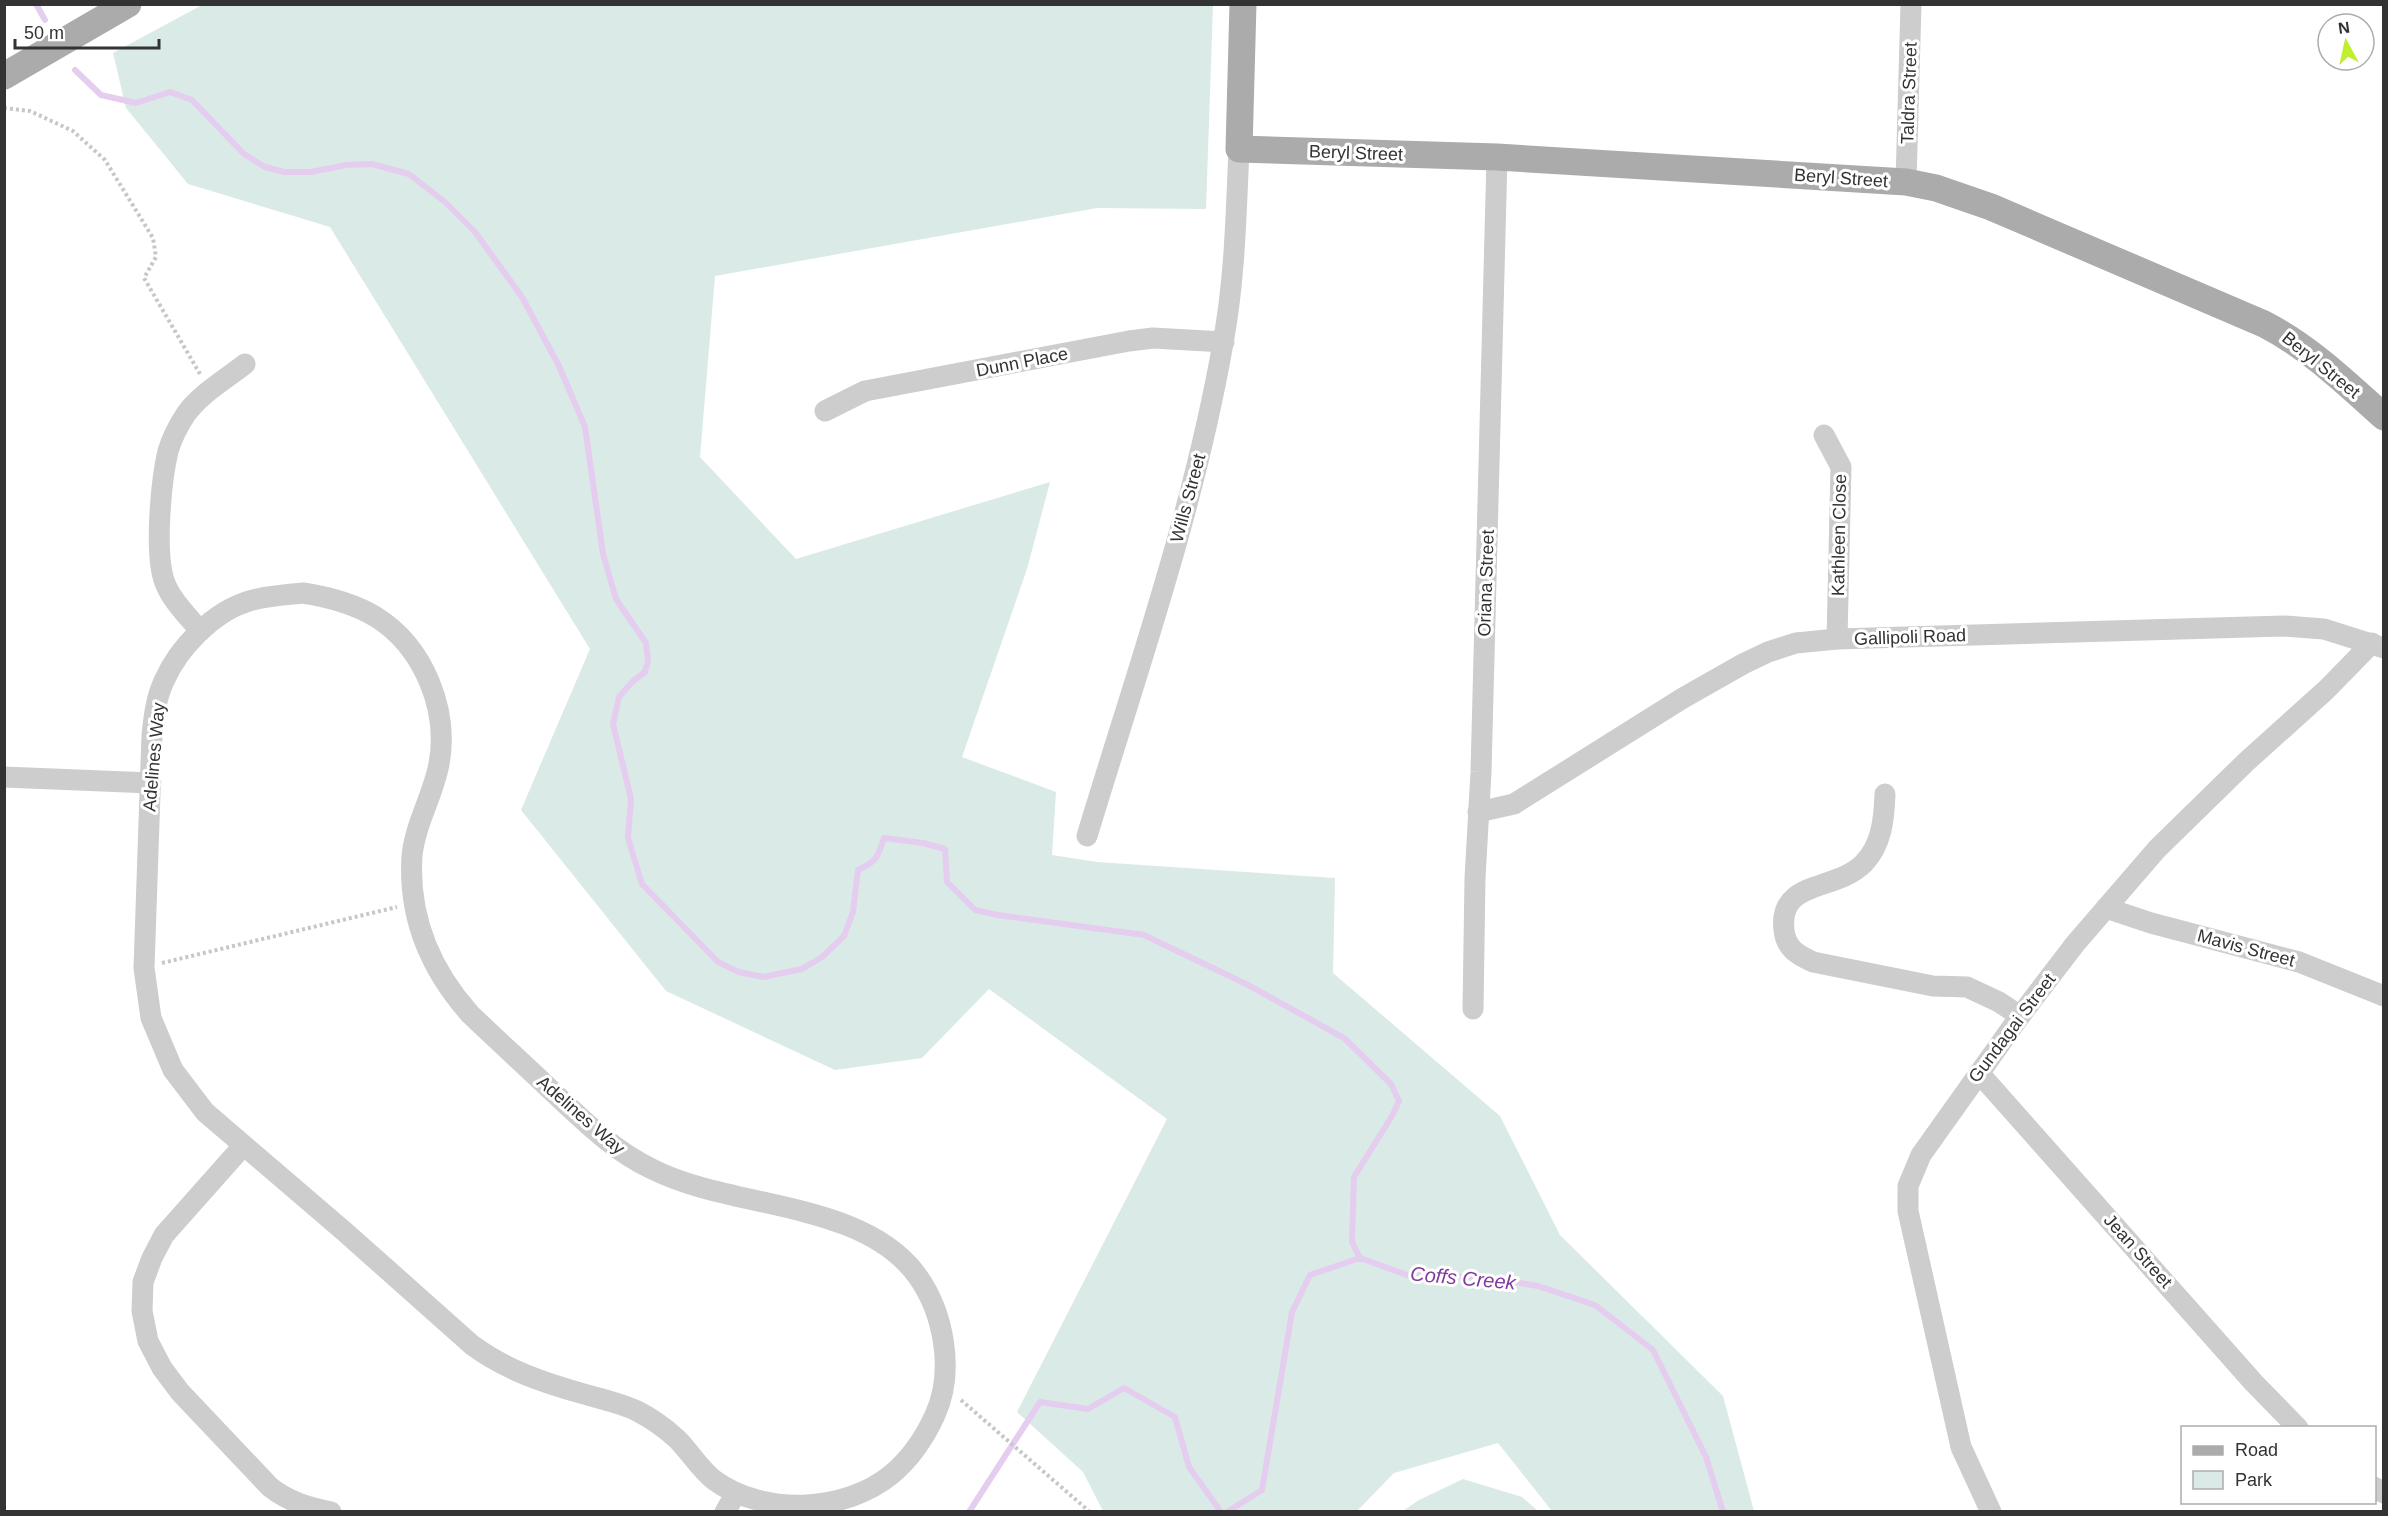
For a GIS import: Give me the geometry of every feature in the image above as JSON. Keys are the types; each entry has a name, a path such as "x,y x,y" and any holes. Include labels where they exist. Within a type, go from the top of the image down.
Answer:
{"main road":[{"path":"4,76 128,4"},
{"path":"1239,149 1243,4"},
{"name":"Beryl Street","path":"1239,149 1497,157 1906,182 1936,188 1991,207 2285,334 2313,355 2384,417"}],"street":[{"name":"Taldra Street","path":"1906,182 1911,4"},
{"name":"Wills Street","path":"1087,836 1191,490 1224,342 1232,281 1239,149"},
{"name":"Oriana Street","path":"1473,1009 1497,157"},
{"name":"Dunn Place","path":"825,411 865,391 1129,341 1153,338 1224,342"},
{"path":"200,631 175,600 166,584 161,568 160,537 165,468 176,430 187,412 245,364"},
{"name":"Kathleen Close","path":"1824,435 1841,467 1837,639"},
{"name":"Adelines Way","path":"303,593 330,598 355,607 377,618 398,635 415,656 429,680 438,708 441,737 439,763 433,789 416,832 412,855 414,903 419,929 427,951 452,994 470,1014 597,1133 624,1154 652,1170 681,1182 807,1214 856,1230 881,1241 901,1258 916,1275 930,1298 939,1321 944,1345 944,1387 937,1412 924,1437 910,1457 890,1476 861,1492 832,1503 800,1506 767,1503 736,1493 714,1480 677,1439 656,1422 634,1409 545,1382 493,1360 458,1333 345,1232 204,1112 172,1070 151,1018 144,968 156,705 164,681 177,658 200,631 222,614 246,602 303,593"},
{"name":"Gallipoli Road","path":"1478,812 1514,804 1743,664 1768,652 1796,643 1837,639 2284,626 2324,628 2378,645"},
{"name":"Gundagai Street","path":"1991,1512 1961,1447 1908,1211 1908,1186 1921,1155 2020,1016 2075,944 2157,849 2246,762 2378,645"},
{"path":"4,777 151,783"},
{"path":"1885,794 1881,833 1873,854 1863,865 1836,882 1804,890 1794,897 1784,916 1784,932 1788,946 1798,955 1813,962 1933,986 1967,987 1999,1002 2020,1016"},
{"name":"Mavis Street","path":"2106,908 2151,923 2299,962 2384,996"},
{"name":"Jean Street","path":"1979,1073 2247,1375 2296,1426"},
{"path":"243,1146 164,1235 152,1258 143,1282 142,1311 148,1341 162,1368 180,1392 270,1488 283,1498 331,1512"},
{"path":"725,1512 736,1493"}],"path":[{"path":"4,108 30,111 73,131 105,160 153,238 156,257 144,278 210,392"},
{"path":"144,968 414,903"},
{"path":"979,1415 1090,1512"}],"green space":[{"path":"202,5 1213,5 1206,209 1097,208 715,276 700,457 796,559 1050,482 1027,569 962,757 1056,792 1052,855 1097,862 1335,878 1333,973 1500,1116 1560,1235 1723,1396 1754,1511 1552,1511 1498,1443 1394,1473 1357,1511 1103,1511 1083,1472 1017,1412 1167,1119 989,989 922,1058 835,1070 666,991 521,810 590,649 330,227 188,184 126,108 113,53"},
{"path":"1463,1479 1522,1497 1538,1511 1403,1511 1419,1500"}],"waterway":[{"path":"36,4 45,20"},
{"path":"75,70 101,95 136,103 170,92 192,100 244,154 265,167 284,172 311,172 346,165 372,164 409,174 445,202 475,232 522,297 559,366 585,427 603,554 616,599 646,643 648,661 645,672 632,682 619,697 613,724 631,799 628,838 642,884 718,962 739,972 763,977 802,969 822,957 844,936 853,912 858,870 876,858 884,838 923,843 945,849 947,882 975,910 1144,935 1248,985 1344,1038 1391,1084 1399,1101 1354,1177 1352,1242 1360,1258"},
{"name":"Coffs Creek","path":"1227,1512 1262,1490 1292,1312 1310,1275 1360,1258 1407,1275 1484,1277 1538,1286 1595,1305 1653,1350 1706,1457 1723,1512"},
{"name":"Coffs Creek","path":"969,1512 1040,1402 1088,1409 1124,1388 1175,1417 1189,1467 1221,1512"}]}
